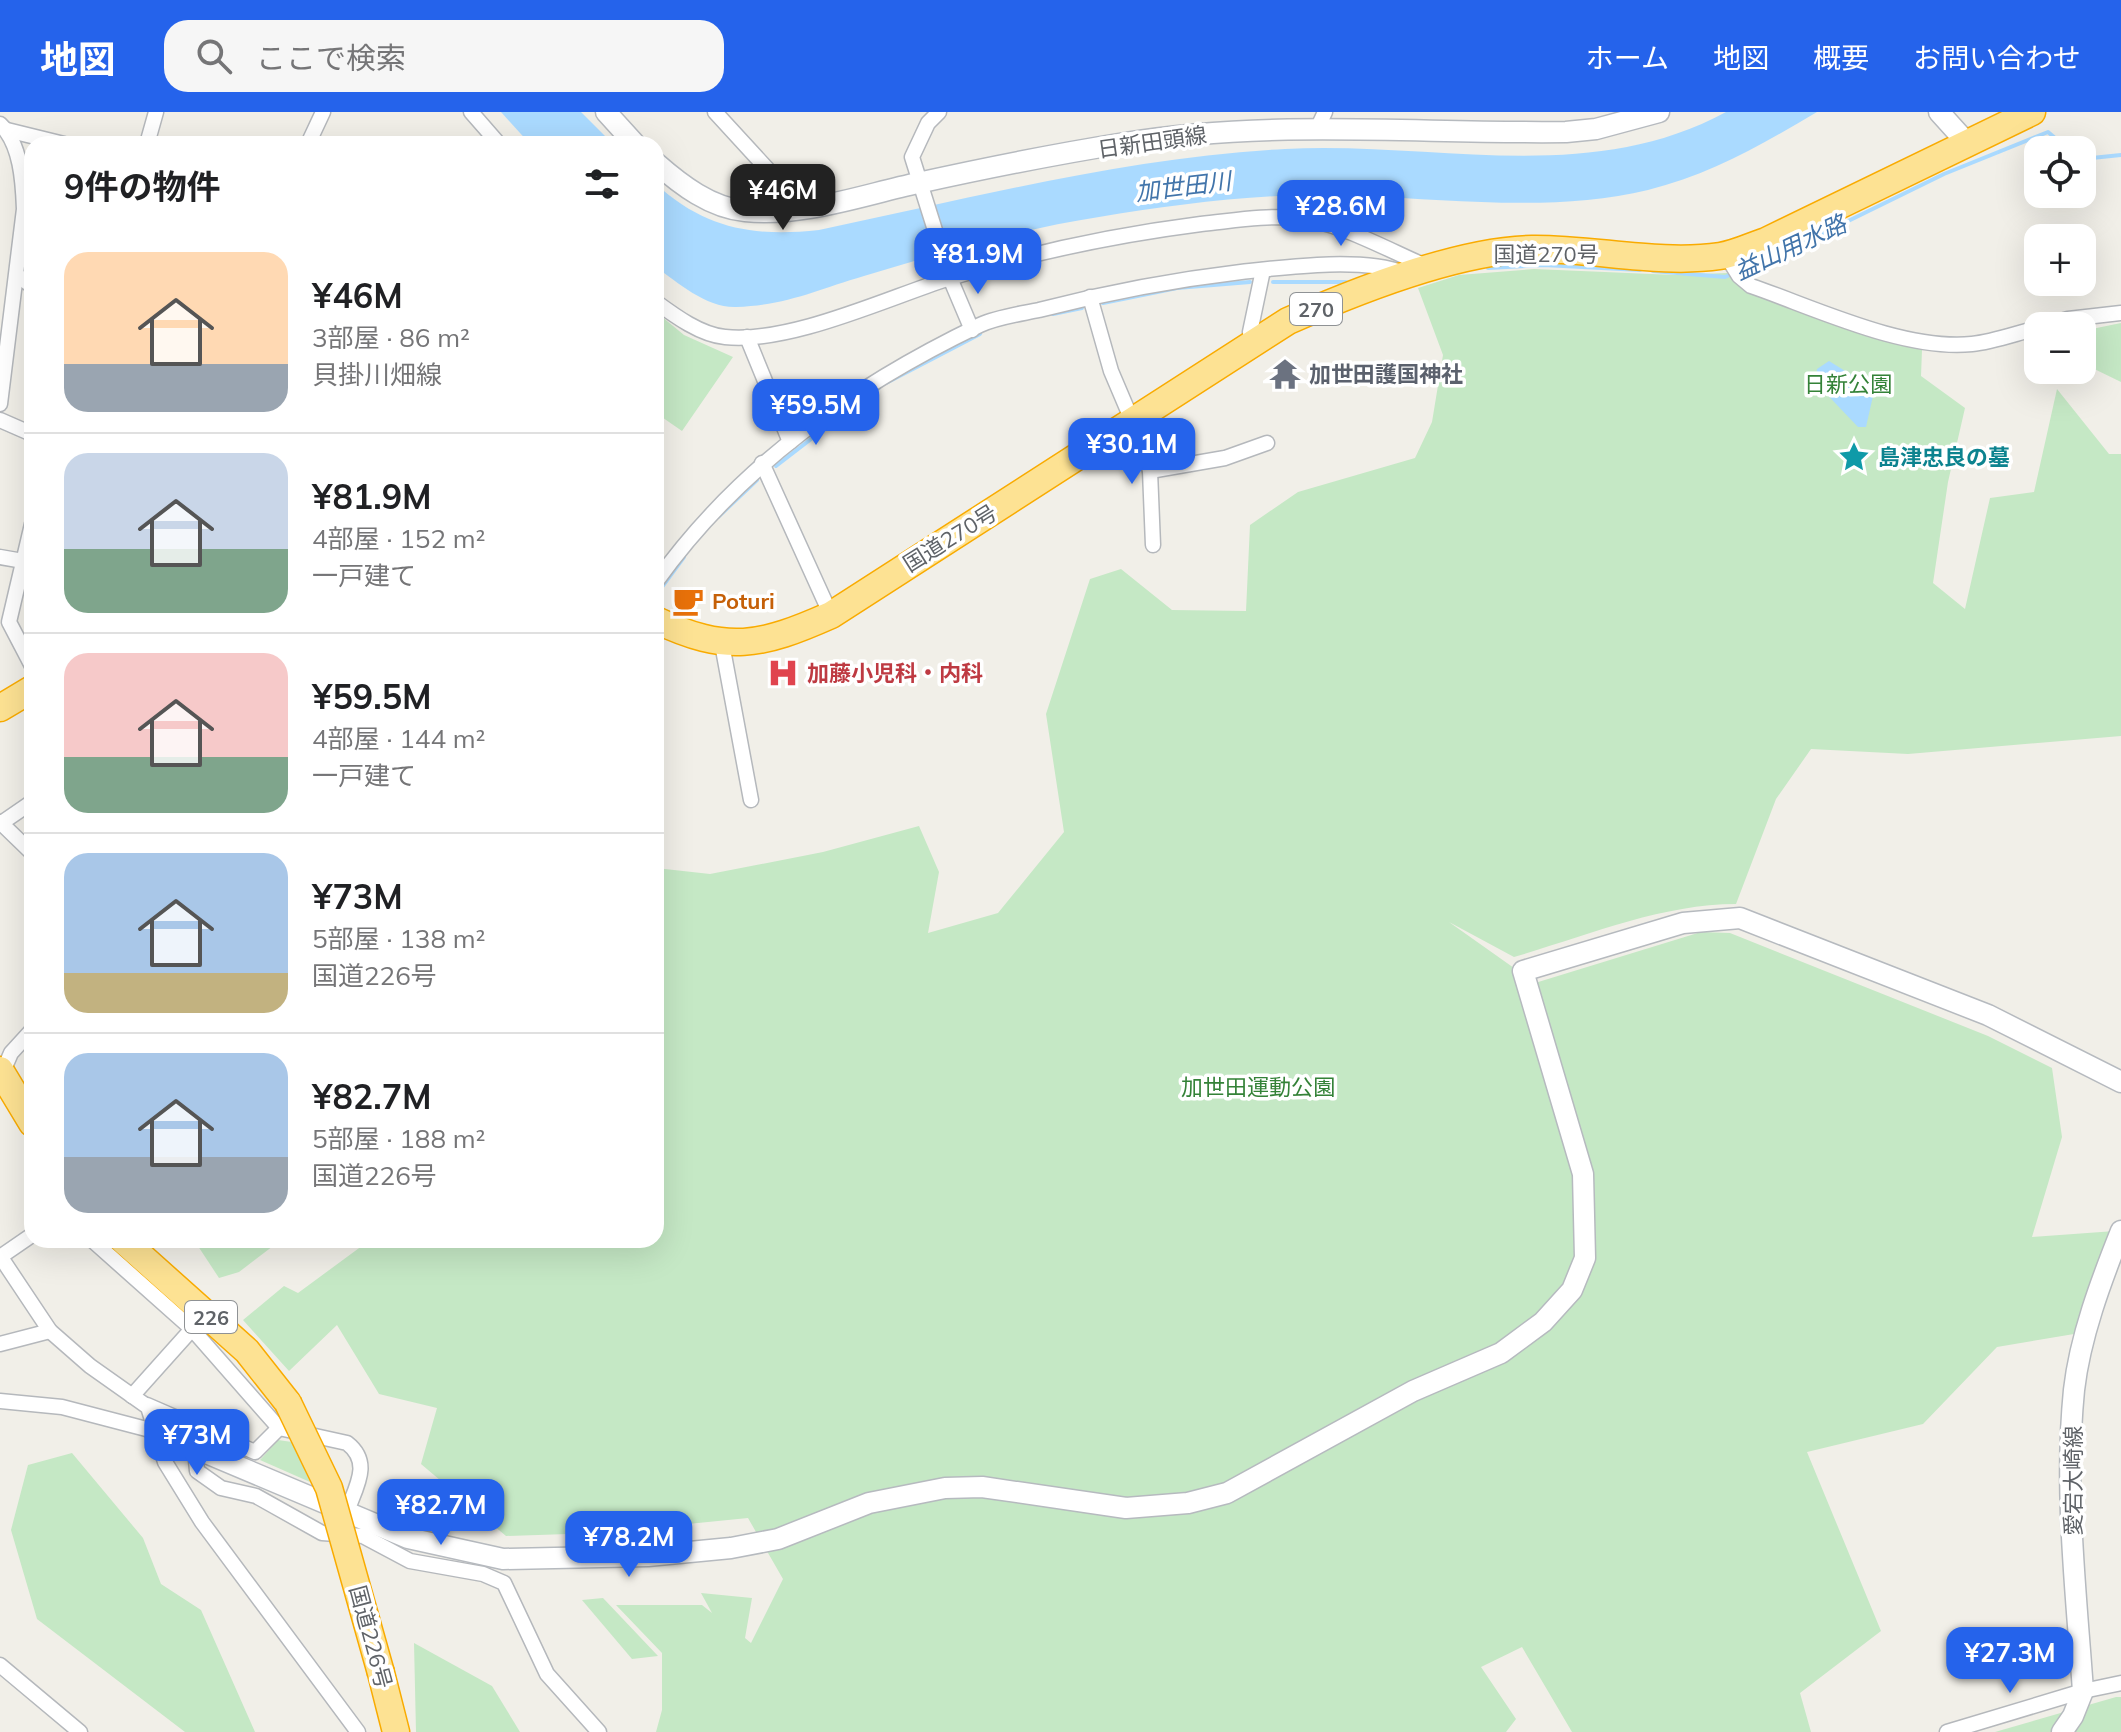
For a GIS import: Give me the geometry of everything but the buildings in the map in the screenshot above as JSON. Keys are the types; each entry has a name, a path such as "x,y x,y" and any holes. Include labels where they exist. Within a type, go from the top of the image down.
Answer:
{"highway":[{"name":"国道270号","path":"664,624 722,644 787,635 831,615 1251,344 1288,321 1340,298 1479,255 1519,250 1685,258 1732,265 1766,241 2032,112"},
{"path":"0,708 24,694"},
{"path":"1,1073 24,1110"},
{"name":"国道226号","path":"132,1248 247,1351 288,1403 329,1488 396,1732"}],"street":[{"path":"149,136 156,112"},
{"path":"471,112 492,136"},
{"path":"606,112 628,136"},
{"path":"715,112 804,209"},
{"path":"939,112 928,123 912,157 925,185 948,274 972,330"},
{"name":"日新田頭線","path":"664,170 676,181 719,205 744,211 804,209 1149,139 1321,120 1566,132 1596,129 1659,112"},
{"path":"1939,112 1967,143"},
{"path":"311,136 321,113"},
{"path":"3,127 35,136"},
{"path":"0,404 18,276 23,180 3,127"},
{"path":"664,307 697,328 723,337 785,332 948,274 1123,234 1229,221 1299,218 1350,234 1422,272"},
{"path":"1732,265 1751,286 1888,335 1945,345 1973,344 2024,331"},
{"path":"664,572 714,509 762,463 868,386 982,324 1090,297 1204,276 1263,270 1388,267 1422,272"},
{"path":"1251,344 1250,332 1263,270"},
{"path":"18,276 24,280"},
{"path":"1090,297 1111,371 1150,471 1153,545"},
{"path":"2096,316 2121,313"},
{"path":"747,337 790,442"},
{"path":"0,420 24,430"},
{"path":"1150,471 1225,458 1267,443"},
{"path":"762,463 831,615"},
{"path":"0,557 23,561"},
{"path":"24,557 9,622 24,651"},
{"path":"722,644 751,800"},
{"path":"24,807 0,823 24,846"},
{"path":"0,1401 62,1407 154,1431 346,1514 440,1548 503,1559 542,1561 731,1548 778,1539 869,1503 945,1488 982,1487 1098,1506 1147,1508 1188,1503 1251,1482 1399,1399 1501,1353 1543,1322 1572,1290 1585,1258 1583,1174 1523,971 1683,923 1740,918 1988,1015 2121,1082"},
{"path":"1,1073 11,1053 24,1039"},
{"name":"愛宕大崎線","path":"2062,1732 2073,1716 2083,1691 2070,1480 2074,1388 2085,1340 2121,1231"},
{"path":"24,1240 0,1256 50,1331 132,1396 255,1452 279,1428"},
{"path":"101,1248 192,1329 279,1428 347,1443 355,1449 362,1470 346,1514"},
{"path":"132,1396 192,1329"},
{"path":"0,1344 50,1331"},
{"path":"147,1405 165,1462 202,1522 358,1732"},
{"path":"195,1449 197,1471 221,1488 256,1496 322,1533 363,1536 410,1561 483,1574 504,1583 547,1674 599,1732"},
{"path":"0,1665 80,1732"},
{"path":"1947,1732 2083,1691 2121,1683"}],"green space":[{"path":"1534,269 1675,275 1727,273 1744,285 1792,307 1922,350 1921,376 1965,408 1948,482 1933,583 1965,609 1990,498 2034,492 2057,389 2109,454 2121,454 2121,736 1908,754 1811,749 1776,799 1736,904 1708,905 1652,915 1514,957 1449,922 1535,983 1701,932 1730,933 1988,1036 2052,1068 2062,1137 2032,1237 2115,1231 2080,1333 1997,1347 1923,1424 1807,1452 1881,1631 1800,1693 1811,1732 1572,1732 1522,1647 1481,1667 1516,1719 1506,1732 656,1732 662,1710 662,1653 616,1605 702,1605 712,1613 701,1593 752,1598 745,1638 751,1643 783,1579 748,1518 598,1533 506,1536 421,1464 437,1408 379,1394 337,1325 289,1371 243,1320 284,1286 298,1293 359,1248 664,1248 664,869 710,874 823,852 919,826 939,872 928,933 998,913 1064,832 1046,714 1090,579 1121,569 1172,610 1246,611 1250,525 1298,492 1415,458 1432,422 1443,355 1418,288 1459,275"},
{"path":"664,319 684,335 733,357 682,431 664,419"},
{"path":"2121,323 2121,382 2096,370 2096,328"},
{"path":"199,1248 270,1248 239,1272 219,1278"},
{"path":"278,1440 292,1442 310,1482 260,1460"},
{"path":"72,1453 143,1538 161,1584 201,1610 255,1732 185,1732 37,1619 11,1530 28,1465"},
{"path":"603,1598 658,1656 632,1659 582,1600"},
{"path":"414,1643 492,1686 520,1732 416,1732"},
{"path":"2121,1697 2121,1732 1995,1732"}],"water":[{"path":"501,112 581,112 605,136 523,136"},
{"name":"加世田川","path":"1726,112 1817,112 1756,147 1693,176 1614,197 1506,203 1299,195 1164,207 1010,235 802,296 754,306 714,303 664,273 664,191 712,220 752,230 795,232 819,230 1050,180 1226,153 1341,148 1509,156 1565,155 1620,148 1674,135"},
{"path":"1829,361 1858,379 1873,396 1866,427 1858,427 1816,383 1817,369"}],"waterway":[{"name":"益山用水路","path":"2038,136 2048,132 2053,136"},
{"name":"益山用水路","path":"1653,271 1725,277 1787,251 1944,174 2024,142"},
{"name":"益山用水路","path":"2096,158 2121,155"},
{"name":"益山用水路","path":"1488,268 1544,265 1640,270"},
{"name":"益山用水路","path":"1103,303 1177,288 1250,282"},
{"name":"益山用水路","path":"1273,282 1346,282"},
{"name":"益山用水路","path":"1053,314 1082,308"},
{"name":"益山用水路","path":"886,383 980,334"},
{"name":"益山用水路","path":"848,411 879,388"},
{"name":"益山用水路","path":"776,466 837,419"},
{"name":"益山用水路","path":"718,517 757,480"},
{"name":"益山用水路","path":"664,584 684,557"}],"place":[{"name":"加世田護国神社","path":"1285,374"},
{"name":"島津忠良の墓","path":"1854,457"},
{"name":"Poturi","path":"688,601"},
{"name":"加藤小児科・内科","path":"783,673"}],"park label":[{"name":"日新公園","path":"1848,384"},
{"name":"加世田運動公園","path":"1258,1087"}]}
